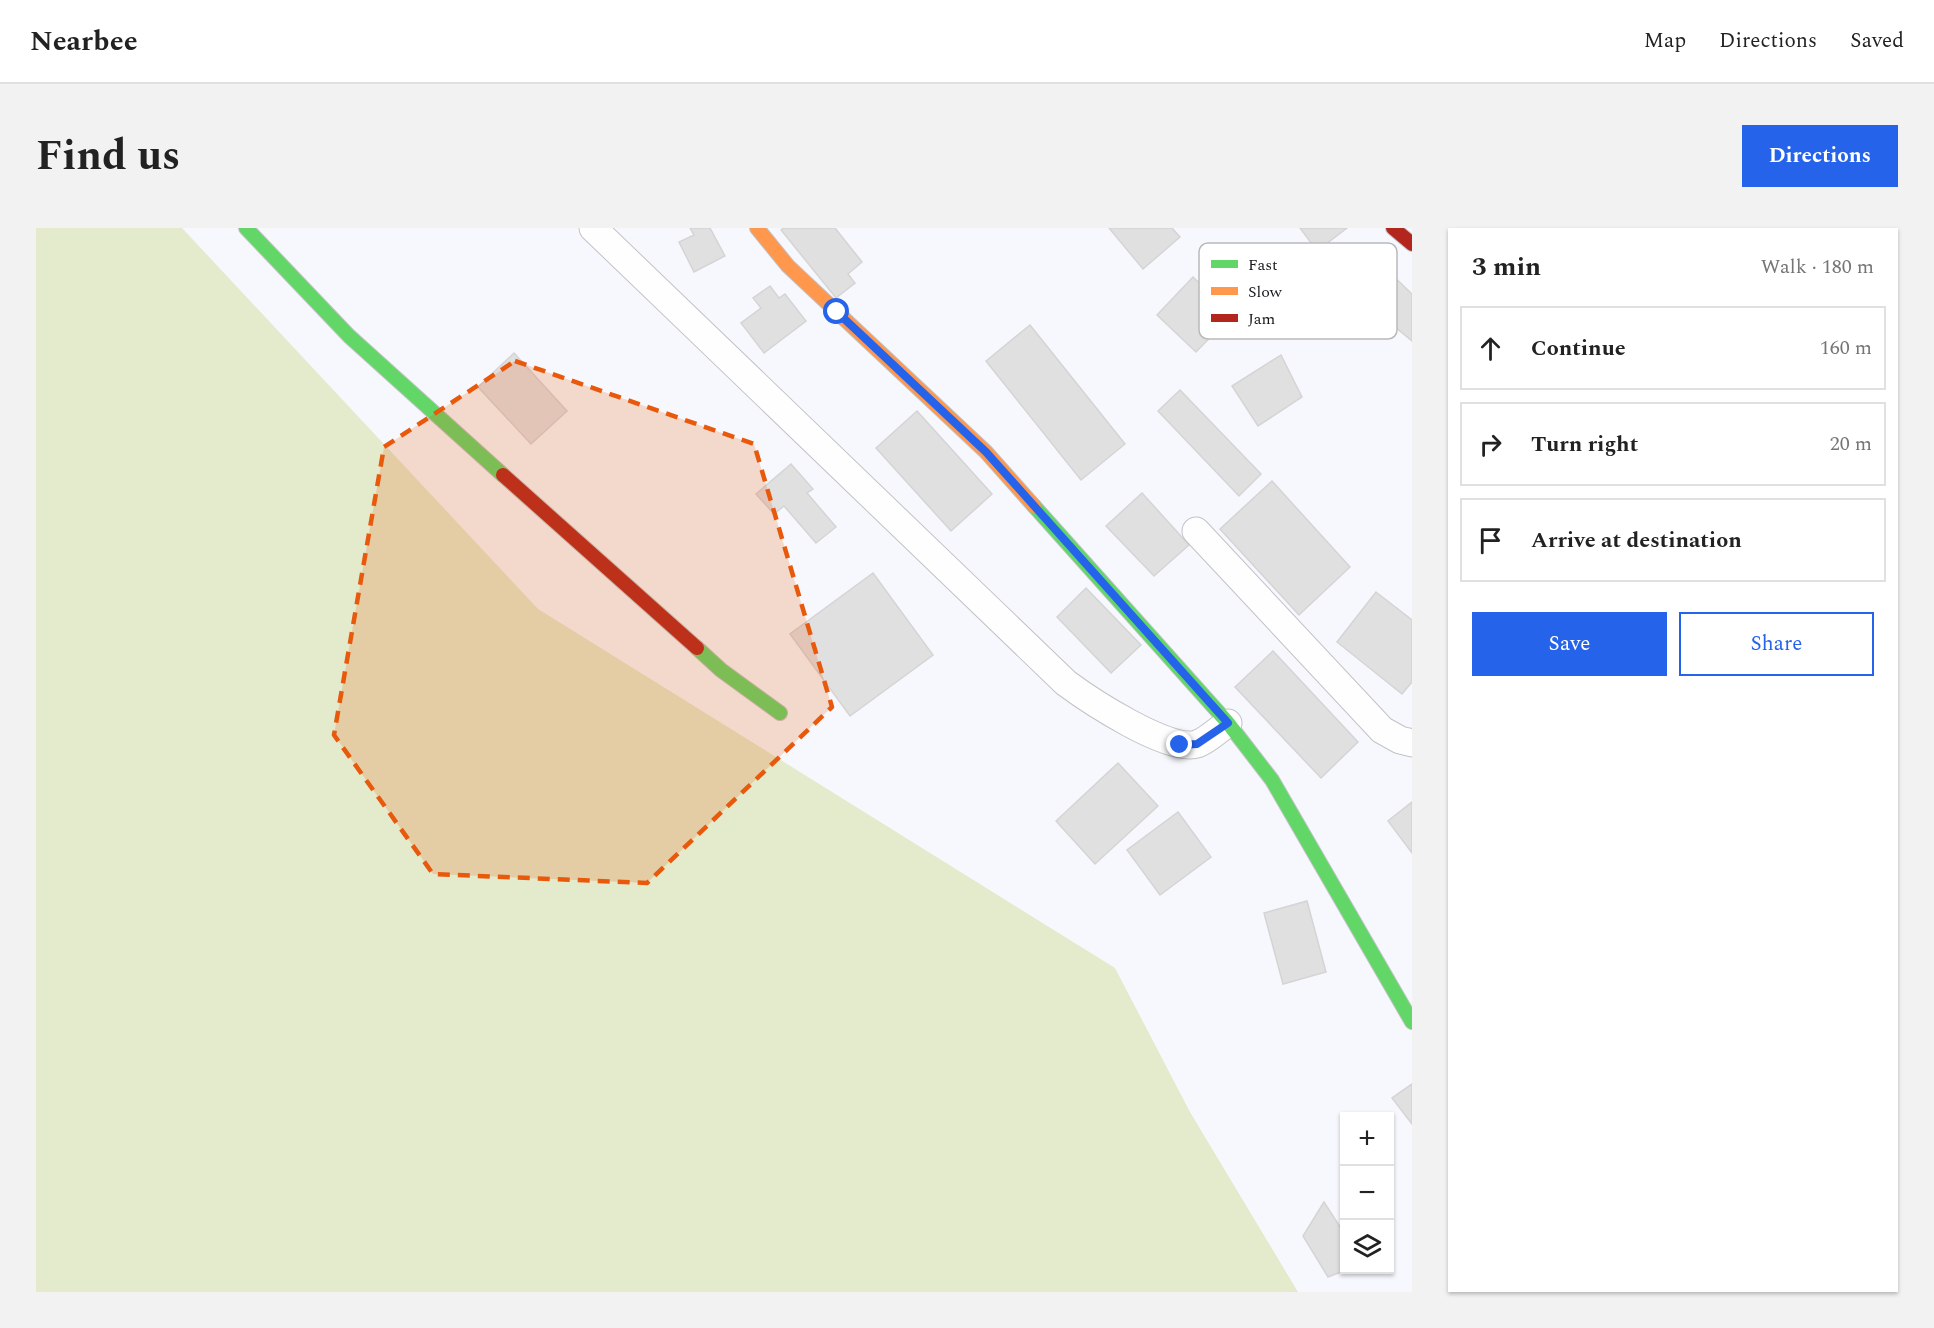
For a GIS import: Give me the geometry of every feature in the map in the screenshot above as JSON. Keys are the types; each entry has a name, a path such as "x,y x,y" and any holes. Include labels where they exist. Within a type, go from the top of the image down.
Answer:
{"street":[{"path":"246,228 357,344 721,670 780,713"},
{"path":"593,228 1066,683 1098,706 1152,734 1180,745 1197,744 1228,723"},
{"path":"757,228 788,266 986,452 1228,723 1272,780 1412,1022"},
{"path":"1393,228 1412,244"},
{"path":"1196,531 1382,730 1400,740 1412,743"}],"highlighted area":[{"path":"515,361 754,444 832,707 647,883 433,874 334,735 384,447"}],"green space":[{"path":"36,228 182,228 538,609 1115,968 1190,1112 1298,1292 36,1292"}],"building":[{"path":"690,228 710,228 725,256 694,272 679,242 694,235"},
{"path":"784,228 835,228 862,262 848,274 855,283 836,298 781,230"},
{"path":"1109,228 1172,228 1180,237 1143,269"},
{"path":"1300,228 1347,228 1327,243 1311,243"},
{"path":"1193,277 1199,283 1199,339 1209,339 1196,352 1157,315"},
{"path":"1397,280 1412,294 1412,341 1397,329"},
{"path":"770,286 779,298 785,294 806,321 764,353 741,323 761,308 753,298"},
{"path":"1030,325 1125,444 1081,480 986,361"},
{"path":"514,353 567,411 531,444 478,387"},
{"path":"1281,355 1302,397 1258,426 1232,386"},
{"path":"1180,390 1261,474 1239,496 1158,411"},
{"path":"917,411 992,494 951,531 876,448"},
{"path":"791,464 813,489 807,493 836,527 816,543 784,506 774,514 756,494"},
{"path":"1272,481 1350,567 1299,615 1220,529"},
{"path":"1142,493 1189,545 1154,576 1106,526"},
{"path":"873,573 933,655 850,716 790,634"},
{"path":"1086,588 1141,645 1111,673 1057,617"},
{"path":"1376,592 1412,620 1412,682 1402,694 1337,642"},
{"path":"1273,651 1358,742 1321,778 1235,687"},
{"path":"1118,763 1158,806 1095,864 1056,821"},
{"path":"1412,802 1412,853 1388,821"},
{"path":"1178,812 1211,857 1160,895 1127,850"},
{"path":"1307,901 1326,972 1283,984 1264,913"},
{"path":"1412,1084 1412,1124 1392,1098"},
{"path":"1324,1202 1340,1227 1340,1272 1328,1277 1303,1236"}],"traffic: fast":[{"path":"246,228 349,336 503,475"},
{"path":"1034,506 1228,723 1272,780 1412,1022"},
{"path":"697,648 721,670 780,713"}],"traffic: slow":[{"path":"757,228 788,266 986,452 1034,506"}],"traffic: jam":[{"path":"1393,228 1412,244"},
{"path":"503,475 697,648"}],"route":[{"path":"837,312 986,452 1228,723 1197,744 1180,745"}]}
